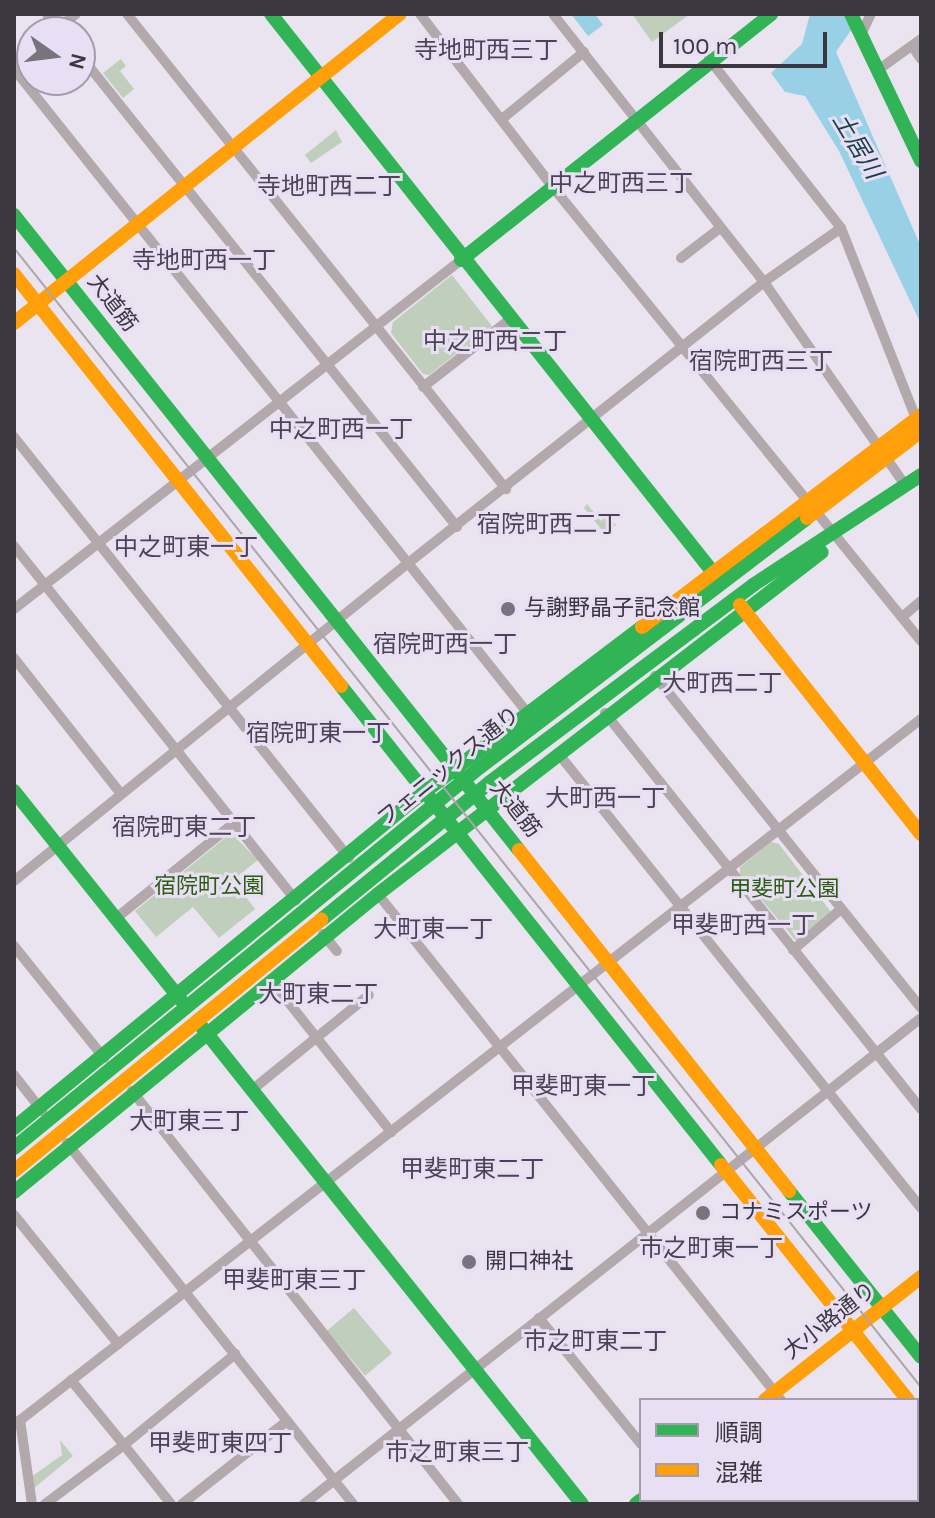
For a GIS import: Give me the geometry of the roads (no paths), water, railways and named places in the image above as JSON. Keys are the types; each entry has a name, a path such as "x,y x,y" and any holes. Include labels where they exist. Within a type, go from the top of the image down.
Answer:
{"main road":[{"path":"271,14 461,260 921,834"},
{"path":"14,323 400,14"},
{"path":"461,260 709,59 771,14"},
{"path":"856,25 921,161"},
{"name":"大道筋","path":"14,215 921,1357"},
{"path":"14,274 580,983 906,1398"},
{"name":"フェニックス通り","path":"14,1148 437,805 459,774 812,505 920,427"},
{"path":"14,1192 70,1147 129,1088 207,1034 267,975 326,938 373,888 487,809 558,752 602,709 657,678 740,605 829,547 834,530 921,475"},
{"name":"フェニックス通り","path":"14,1171 59,1134 129,1088 197,1021 267,975 316,926 373,888 475,794 547,739 602,709 648,666 740,605"},
{"path":"14,1128 425,791 459,774"},
{"path":"14,791 582,1504"},
{"name":"大小路通り","path":"774,1397 852,1330 921,1277"}],"street":[{"path":"127,14 506,489"},
{"path":"420,14 552,186 921,641"},
{"path":"553,14 764,282 905,485"},
{"path":"856,25 871,14"},
{"path":"878,70 916,43 921,59"},
{"path":"502,119 584,52"},
{"path":"709,59 841,228 920,427"},
{"path":"14,67 136,225 532,719"},
{"path":"96,75 457,527"},
{"path":"681,258 720,228"},
{"path":"14,881 311,645 407,564 593,421 764,282 841,228"},
{"path":"14,609 461,260"},
{"path":"423,387 509,320"},
{"path":"14,437 358,869"},
{"path":"14,546 337,951"},
{"path":"902,617 921,601"},
{"path":"14,658 121,794"},
{"path":"648,666 921,1008"},
{"path":"580,682 921,1109"},
{"path":"32,1504 17,1423 327,1184 728,866 921,719"},
{"path":"547,739 831,1090 921,1208"},
{"path":"115,919 234,823"},
{"path":"373,888 648,1233 774,1397"},
{"path":"793,950 840,910"},
{"path":"14,946 113,1068"},
{"path":"267,975 391,1132"},
{"path":"253,1089 369,995"},
{"path":"304,1504 921,1018"},
{"path":"14,1075 353,1504"},
{"path":"129,1088 458,1504"},
{"path":"14,1215 118,1344"},
{"path":"539,1318 639,1442"},
{"path":"45,1504 124,1445 235,1354"},
{"path":"71,1380 171,1504"},
{"path":"182,1504 287,1421"}],"water":[{"path":"571,14 595,14 603,25 588,36"},
{"name":"土居川","path":"810,14 862,14 836,52 921,247 921,324 839,151 805,96 785,92 771,73 802,44"}],"tram line":[{"path":"14,248 921,1387"}],"place":[{"name":"与謝野晶子記念館","path":"508,609"},
{"name":"コナミスポーツ","path":"703,1213"},
{"name":"開口神社","path":"469,1262"}],"district":[{"name":"寺地町西三丁","path":"486,51"},
{"name":"中之町西三丁","path":"621,184"},
{"name":"寺地町西二丁","path":"329,187"},
{"name":"寺地町西一丁","path":"204,261"},
{"name":"中之町西二丁","path":"495,342"},
{"name":"宿院町西三丁","path":"761,362"},
{"name":"中之町西一丁","path":"341,430"},
{"name":"宿院町西二丁","path":"549,525"},
{"name":"中之町東一丁","path":"186,548"},
{"name":"宿院町西一丁","path":"445,645"},
{"name":"大町西二丁","path":"722,684"},
{"name":"宿院町東一丁","path":"318,734"},
{"name":"大町西一丁","path":"605,799"},
{"name":"宿院町東二丁","path":"184,828"},
{"name":"甲斐町西一丁","path":"743,926"},
{"name":"大町東一丁","path":"433,930"},
{"name":"大町東二丁","path":"318,995"},
{"name":"甲斐町東一丁","path":"583,1087"},
{"name":"大町東三丁","path":"189,1122"},
{"name":"甲斐町東二丁","path":"472,1170"},
{"name":"市之町東一丁","path":"711,1249"},
{"name":"甲斐町東三丁","path":"294,1281"},
{"name":"市之町東二丁","path":"595,1342"},
{"name":"甲斐町東四丁","path":"220,1444"},
{"name":"市之町東三丁","path":"457,1453"}],"park label":[{"name":"宿院町公園","path":"209,887"},
{"name":"甲斐町公園","path":"784,890"}]}
